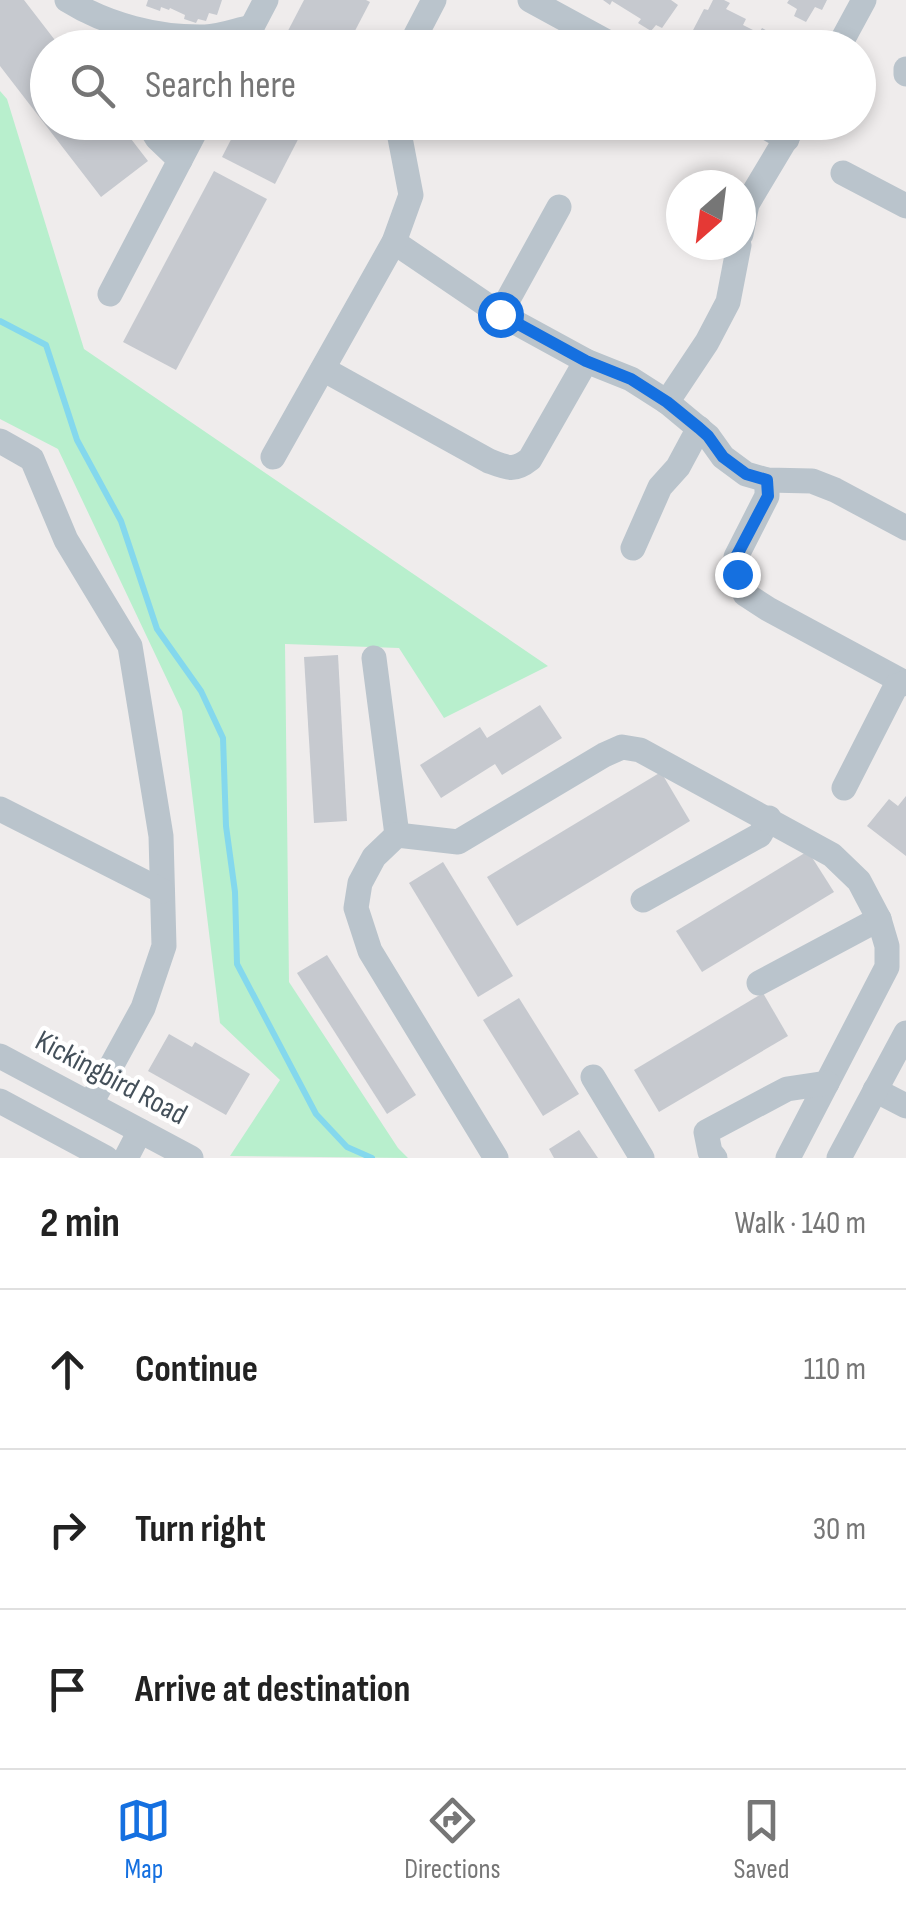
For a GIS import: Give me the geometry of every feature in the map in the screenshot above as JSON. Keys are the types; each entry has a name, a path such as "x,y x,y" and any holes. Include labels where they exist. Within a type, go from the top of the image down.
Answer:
{"street":[{"path":"68,0 112,22 145,30"},
{"path":"250,30 266,0"},
{"path":"418,30 434,0"},
{"path":"530,0 585,30"},
{"path":"848,30 864,0"},
{"path":"110,30 112,22"},
{"path":"159,140 180,160"},
{"path":"110,294 191,140"},
{"path":"274,457 394,242 411,195 400,140"},
{"path":"756,189 786,140"},
{"path":"844,174 906,206"},
{"path":"500,314 559,207"},
{"path":"394,242 500,314 586,361 631,379 667,402 746,474 767,480 812,481 906,528"},
{"path":"667,402 728,302 736,260"},
{"path":"323,369 506,468 520,467 530,460 586,361"},
{"path":"632,548 660,488 678,467 699,428"},
{"path":"0,441 32,459 66,540 130,646 161,836 164,946 143,1008 91,1102"},
{"path":"767,480 768,496 736,557 737,574 745,594 905,683"},
{"path":"374,658 397,835"},
{"path":"844,788 896,686 905,683"},
{"path":"397,835 458,842 622,747 640,750 832,855 859,882 879,919 887,946 887,967 788,1158"},
{"path":"0,809 162,891"},
{"path":"643,900 760,835 768,818"},
{"path":"397,835 374,857 360,884 356,908 370,951 496,1158"},
{"path":"759,983 879,919"},
{"path":"839,1158 906,1033"},
{"name":"Kickingbird Road","path":"3,1066 91,1102 191,1158"},
{"path":"594,1076 642,1158"},
{"path":"714,1158 706,1132 786,1089 827,1082"},
{"path":"875,1090 906,1106"},
{"path":"0,1101 106,1158"},
{"path":"126,1158 140,1131"}],"green space":[{"path":"0,91 7,99 84,349 548,666 444,718 399,648 285,644 289,982 408,1158 230,1156 280,1080 220,1023 182,711 58,449 0,419"}],"building":[{"path":"0,0 24,0 47,30 30,30 30,105 0,66"},
{"path":"148,0 222,0 217,15 209,13 206,21 198,19 196,23 170,8 161,7 160,11 146,6"},
{"path":"304,0 370,2 355,30 288,30"},
{"path":"603,0 671,0 678,5 662,28 656,25 649,30 638,23 641,19 612,1 610,5"},
{"path":"713,0 724,0 730,3 726,9 746,19 743,25 753,30 693,30 704,9 708,10"},
{"path":"827,0 822,10 815,7 806,22 794,16 797,9 787,3"},
{"path":"57,140 132,140 148,161 101,197"},
{"path":"231,140 298,140 275,184 222,157"},
{"path":"214,171 267,199 176,370 123,342"},
{"path":"338,655 347,821 314,823 304,657"},
{"path":"540,705 562,738 502,775 495,764 441,798 420,765 480,727 487,738"},
{"path":"661,772 690,821 517,926 487,877"},
{"path":"906,796 906,856 867,826 889,799 898,806"},
{"path":"808,851 834,892 702,972 676,931"},
{"path":"443,862 513,976 478,997 409,883"},
{"path":"327,955 416,1095 387,1114 297,973"},
{"path":"763,993 788,1036 659,1112 634,1070"},
{"path":"519,998 579,1094 543,1116 483,1020"},
{"path":"169,1034 192,1047 195,1042 250,1074 226,1115 148,1071"},
{"path":"579,1130 598,1158 554,1158 549,1149"}],"waterway":[{"path":"0,321 46,345 77,440 121,521 157,629 201,691 223,738 237,964 316,1114 347,1147 372,1158"}],"route":[{"path":"500,314 586,361 631,379 699,428 723,457 746,474 767,480 768,496 736,557 737,574"}]}
